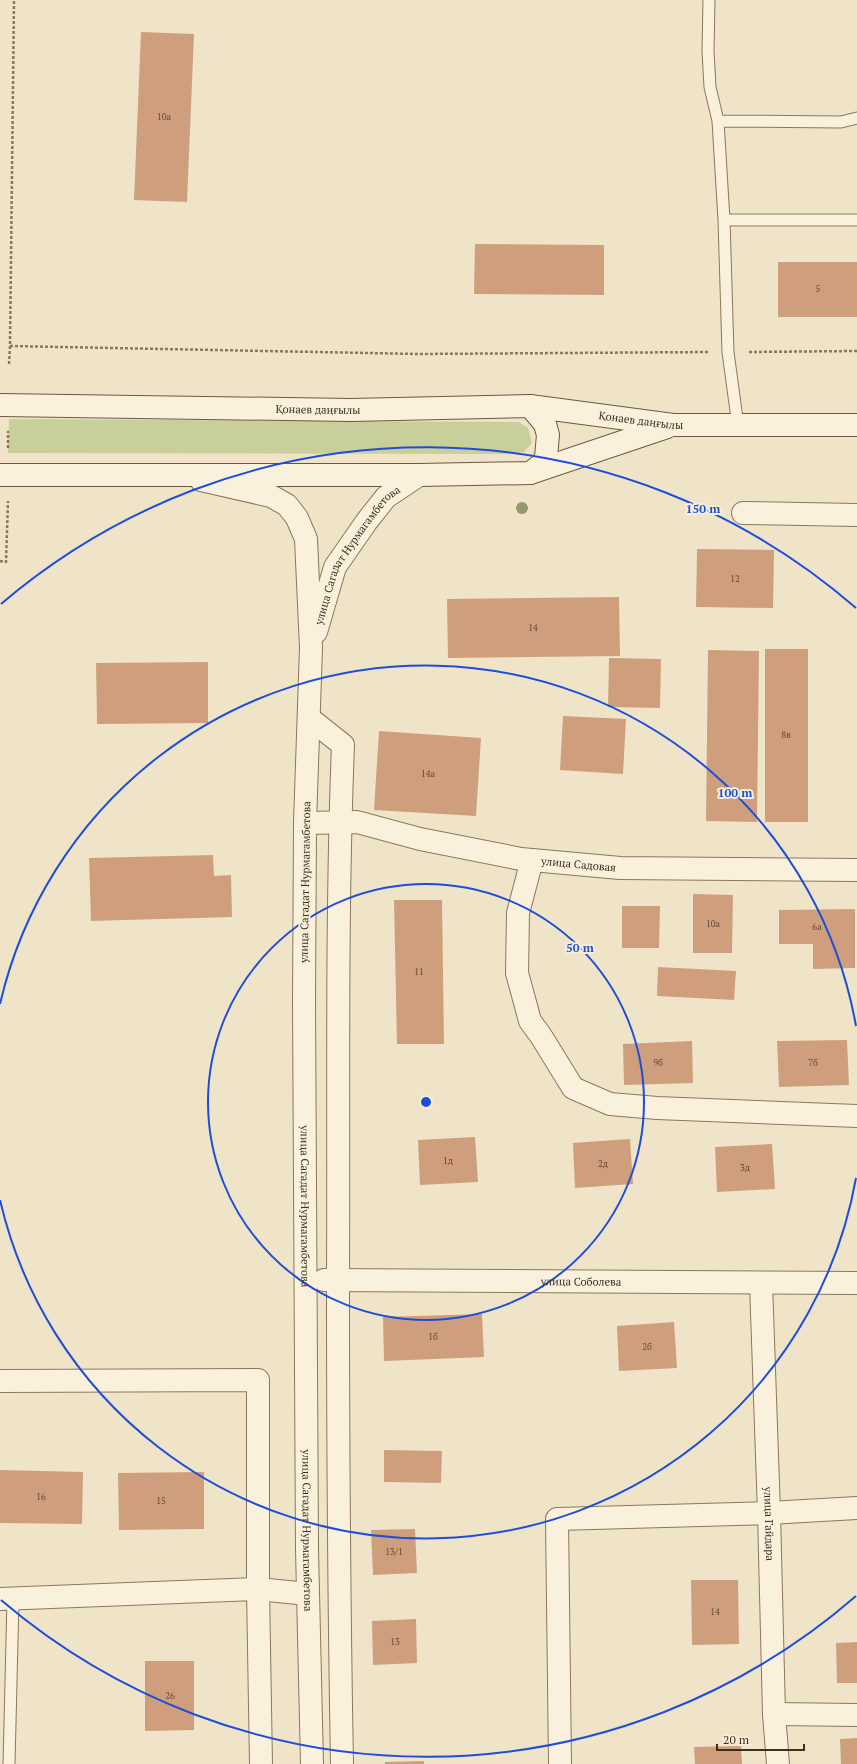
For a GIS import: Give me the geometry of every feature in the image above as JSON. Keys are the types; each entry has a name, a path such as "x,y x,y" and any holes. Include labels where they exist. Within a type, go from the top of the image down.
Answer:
{"street":[{"name":"Қонаев даңғылы","path":"0,405 351,410 530,406 673,425"},
{"path":"530,406 545,424 548,436 546,457 542,464 530,473"},
{"path":"673,425 857,425"},
{"name":"Қонаев даңғылы","path":"0,475 420,475 530,473 673,425"},
{"name":"улица Сагадат Нурмагамбетова","path":"168,474 223,484 271,496 287,505 297,518 306,539 311,648 305,823 308,1594 312,1764"},
{"name":"улица Сагадат Нурмагамбетова","path":"311,648 335,567 367,521 386,497 420,475"},
{"path":"743,514 857,515"},
{"path":"309,718 344,746 339,859 337,1131 337,1321 342,1764"},
{"name":"улица Садовая","path":"305,823 357,822 420,839 532,860 620,868 857,870"},
{"path":"532,860 518,913 517,973 530,1021 573,1088 610,1104 857,1116"},
{"name":"улица Соболева","path":"306,1280 857,1283"},
{"name":"улица Гайдара","path":"761,1283 774,1714 778,1764"},
{"path":"0,1381 258,1380 258,1589 261,1764"},
{"path":"560,1764 557,1519 769,1513 857,1508"},
{"path":"6,1600 258,1589 308,1594"},
{"path":"774,1714 857,1715"}],"lane":[{"path":"709,0 708,51 710,87 718,121 724,220 728,352 738,426"},
{"path":"718,121 841,122 857,118"},
{"path":"724,220 857,220"},
{"path":"6,1600 9,1764"}],"path":[{"path":"9,364 14,0"},
{"path":"10,346 420,354 857,351"},
{"path":"8,426 8,453"},
{"path":"0,561 6,562 8,500"}],"green space":[{"path":"9,419 519,422 528,428 532,443 524,452 512,454 8,453"}],"building":[{"path":"141,32 194,34 187,202 134,200"},
{"path":"475,244 604,245 604,295 474,294"},
{"path":"778,262 857,262 857,317 778,317"},
{"path":"697,549 774,550 773,608 696,607"},
{"path":"619,597 620,656 448,658 447,599"},
{"path":"765,649 808,649 808,822 765,822"},
{"path":"708,650 759,651 757,822 706,821"},
{"path":"609,658 661,659 660,708 608,707"},
{"path":"208,662 208,723 97,724 96,663"},
{"path":"563,716 626,719 623,774 560,770"},
{"path":"379,731 481,738 476,816 374,810"},
{"path":"213,855 214,876 231,875 232,917 91,921 89,858"},
{"path":"693,894 733,895 732,953 693,953"},
{"path":"394,900 442,900 444,1044 397,1044"},
{"path":"622,906 660,906 659,948 622,948"},
{"path":"855,909 855,968 813,969 813,944 779,944 779,910"},
{"path":"658,967 736,971 734,1000 657,996"},
{"path":"847,1040 849,1085 779,1087 777,1041"},
{"path":"692,1041 693,1083 624,1085 623,1044"},
{"path":"475,1137 478,1182 420,1185 418,1140"},
{"path":"630,1139 633,1184 575,1188 573,1143"},
{"path":"772,1144 775,1189 717,1192 715,1147"},
{"path":"482,1314 484,1357 384,1361 383,1317"},
{"path":"674,1322 677,1368 619,1371 617,1326"},
{"path":"384,1450 442,1451 441,1483 384,1482"},
{"path":"0,1470 83,1472 82,1524 0,1523"},
{"path":"204,1472 204,1529 119,1530 118,1473"},
{"path":"415,1529 417,1573 373,1575 371,1530"},
{"path":"691,1580 738,1580 739,1644 692,1645"},
{"path":"416,1619 417,1663 373,1665 372,1621"},
{"path":"857,1642 857,1683 837,1683 836,1643"},
{"path":"145,1661 194,1661 194,1730 145,1731"},
{"path":"857,1738 857,1764 841,1764 840,1739"},
{"path":"741,1746 742,1764 695,1764 694,1747"},
{"path":"424,1761 424,1764 385,1764 385,1762"}]}
